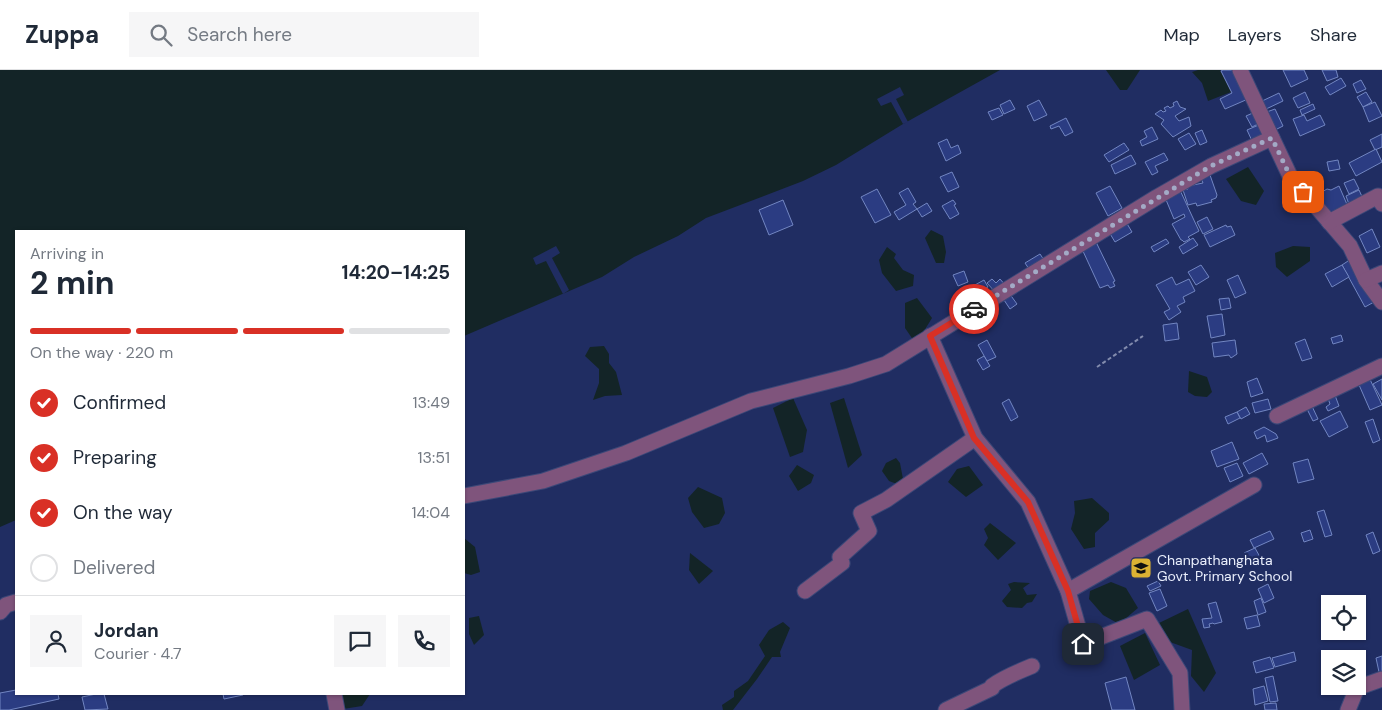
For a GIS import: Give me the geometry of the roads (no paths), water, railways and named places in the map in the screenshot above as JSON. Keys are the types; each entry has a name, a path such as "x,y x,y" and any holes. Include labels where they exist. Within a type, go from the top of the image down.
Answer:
{"street":[{"path":"1240,70 1290,176 1350,246 1366,280 1382,302"},
{"path":"465,496 543,481 626,453 751,401 850,376 886,364 1165,192 1211,166 1272,138"},
{"path":"1329,222 1378,196 1382,204"},
{"path":"1366,280 1382,273"},
{"path":"930,336 974,438 1028,502 1068,591 1083,644 1147,619 1180,673 1182,710"},
{"path":"1277,416 1382,366"},
{"path":"805,591 842,563 840,557 869,531 861,512 886,500 974,438"},
{"path":"1068,591 1254,485"},
{"path":"0,612 6,604 15,602"},
{"path":"946,710 992,688 998,681 1032,666"},
{"path":"1348,710 1357,688 1382,679"},
{"path":"334,695 337,710"}],"place":[{"name":"Chanpathanghata Govt. Primary School","path":"1141,568"}]}
